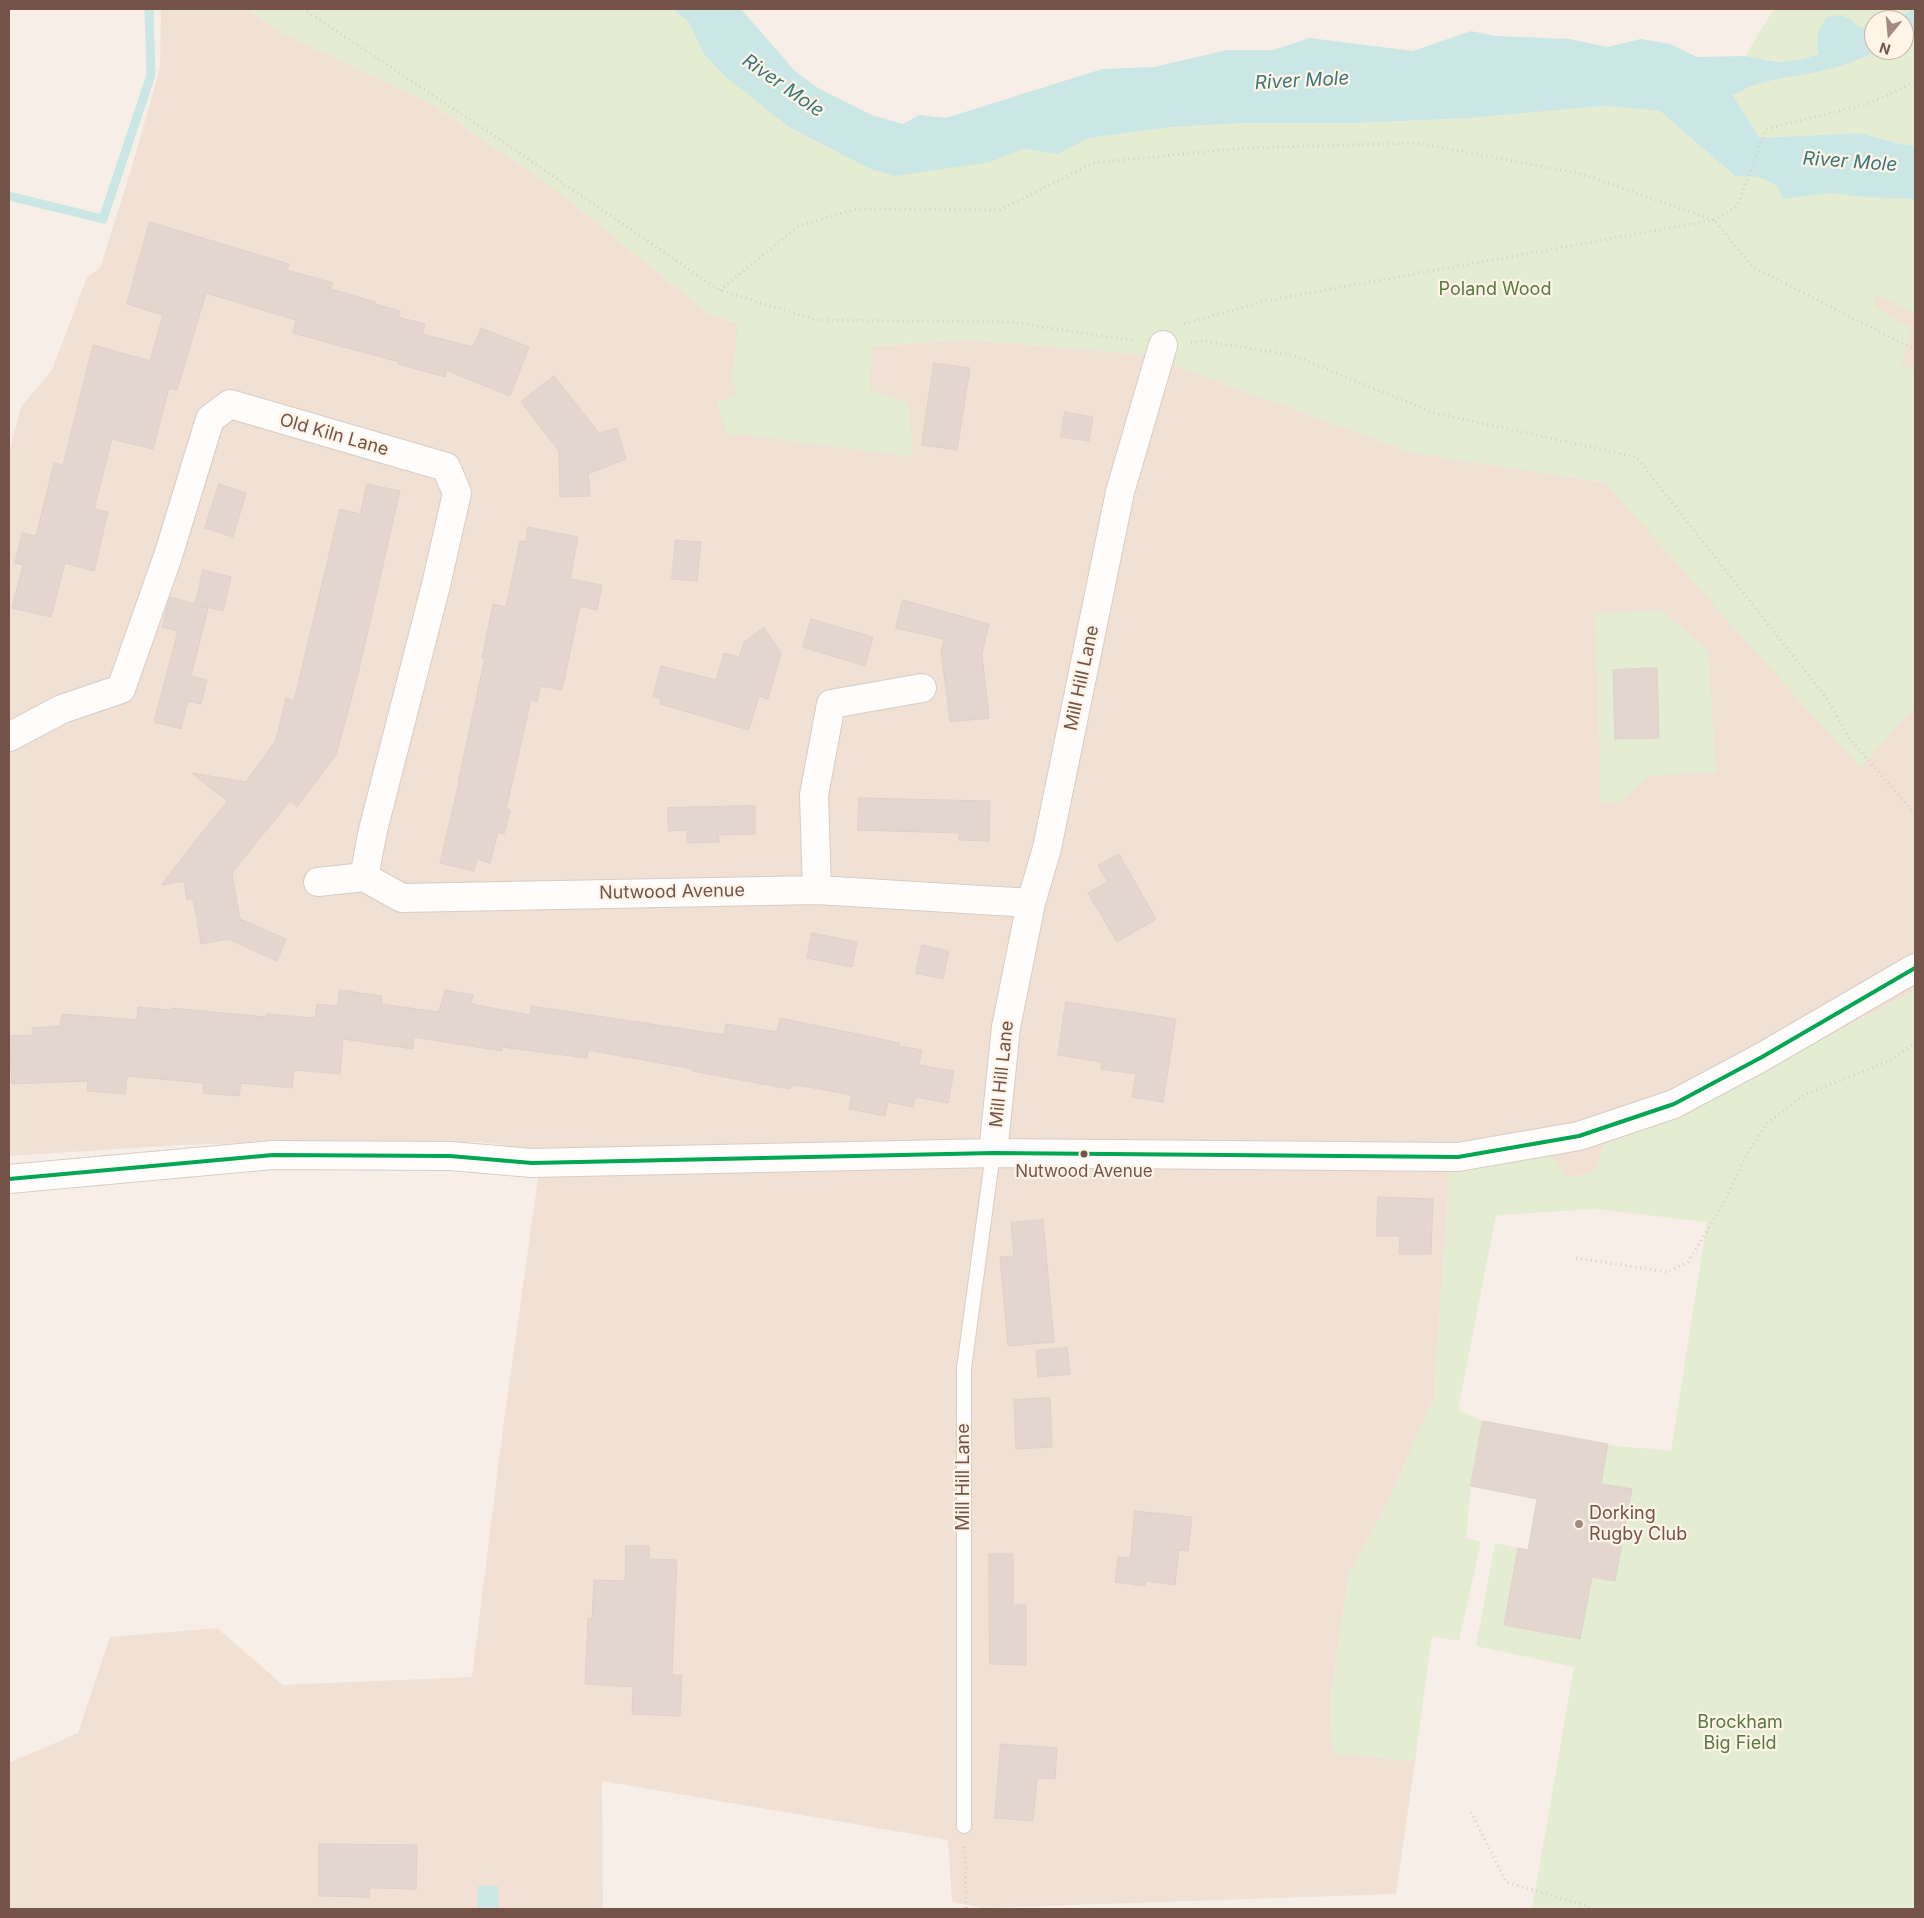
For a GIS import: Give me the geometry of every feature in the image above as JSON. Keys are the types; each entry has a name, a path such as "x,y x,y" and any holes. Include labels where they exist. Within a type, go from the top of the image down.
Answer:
{"street":[{"name":"Mill Hill Lane","path":"993,1153 1006,1027 1031,903 1047,848 1120,492 1164,345"},
{"name":"Old Kiln Lane","path":"9,737 62,709 121,689 168,556 210,419 230,404 446,467 457,493 436,585 373,830 364,877"},
{"path":"816,890 814,795 830,704 922,688"},
{"name":"Nutwood Avenue","path":"364,877 402,898 816,890 1031,903"},
{"path":"318,882 364,877"},
{"path":"9,1178 273,1154 450,1156 532,1163 993,1153 1458,1157 1579,1136 1674,1104 1762,1057 1915,968"}],"lane":[{"name":"Mill Hill Lane","path":"964,1826 964,1368 993,1153"}],"path":[{"path":"302,9 493,134 719,290 816,320 1011,322 1164,345 1203,341 1292,355 1434,413 1636,457 1828,700 1849,738 1915,814"},
{"path":"1164,345 1178,326 1265,300 1714,220 1737,206 1766,129 1870,103 1915,82"},
{"path":"719,290 798,226 856,209 1000,210 1093,163 1242,148 1417,143 1582,174 1714,220 1753,267 1915,350"},
{"path":"1576,1258 1667,1272 1688,1262 1722,1206 1747,1154 1767,1123 1804,1095 1889,1060 1915,1043"},
{"path":"1470,1812 1506,1882 1588,1906 1589,1909"},
{"path":"964,1826 966,1909"}],"shaded area":[{"path":"161,9 248,9 274,29 430,103 551,186 708,313 813,350 967,340 1143,354 1413,453 1603,482 1831,193 1915,199 1915,990 1678,1118 1607,1139 1594,1172 1567,1178 1450,1168 1434,1397 1389,1500 1349,1574 1330,1701 1333,1753 1415,1761 1396,1894 984,1908 952,1902 948,1840 602,1781 603,1909 9,1909 9,1763 78,1733 110,1637 217,1628 283,1685 472,1677 503,1427 538,1179 540,1150 480,1142 247,1143 180,1145 9,1156 9,452 21,407 52,370 87,277 100,268 160,68"}],"green space":[{"name":"Poland Wood","path":"248,9 672,9 688,21 704,54 991,162 1023,149 1058,154 1089,138 1173,127 1246,123 1358,123 1470,118 1604,106 1660,111 1735,176 1759,177 1776,185 1783,199 1831,193 1865,197 1915,199 1915,314 1872,293 1875,306 1912,329 1901,363 1915,371 1915,706 1861,768 1604,482 1413,453 1143,354 967,340 872,346 870,390 909,403 913,457 727,433 717,402 737,395 732,379 738,323 708,313 551,186 430,103 274,29"},
{"path":"1774,9 1912,9 1864,10 1864,28 1859,27 1851,19 1827,48 1811,58 1782,61 1745,56"},
{"path":"1914,31 1915,146 1900,144 1860,133 1758,138 1733,94 1753,85 1777,78 1828,70 1864,56 1864,60 1914,60"},
{"path":"1661,610 1708,650 1716,772 1649,776 1620,802 1601,803 1595,614"},
{"name":"Brockham Big Field","path":"1915,990 1915,1909 1532,1909 1574,1667 1476,1646 1495,1543 1518,1548 1504,1625 1580,1639 1592,1577 1615,1581 1632,1490 1601,1484 1608,1445 1671,1451 1707,1222 1595,1209 1496,1215 1458,1410 1483,1421 1471,1486 1466,1538 1481,1542 1459,1641 1432,1636 1415,1761 1332,1753 1330,1701 1349,1574 1389,1500 1434,1397 1450,1168 1548,1151 1567,1178 1594,1172 1607,1139 1678,1118"}],"water":[{"name":"River Mole","path":"672,9 741,9 795,71 818,88 874,116 903,124 919,115 946,118 1102,69 1154,67 1227,50 1273,50 1310,38 1413,51 1471,31 1495,36 1570,39 1607,47 1641,39 1670,44 1697,57 1745,56 1777,62 1804,59 1819,54 1818,35 1827,17 1840,15 1851,19 1859,27 1864,28 1864,57 1826,70 1767,81 1733,95 1759,138 1860,133 1900,144 1915,146 1915,199 1865,197 1831,193 1783,199 1776,185 1759,177 1735,176 1660,111 1604,106 1470,118 1358,123 1246,123 1173,127 1089,138 1058,154 1023,149 991,162 894,176 871,169 789,127 725,76 704,54 688,21"},
{"path":"1915,9 1914,31 1914,10 1911,10"},
{"path":"478,1886 498,1886 498,1909 478,1909"}],"building":[{"path":"150,222 289,264 287,270 333,283 331,289 400,311 398,317 425,324 422,334 473,347 481,328 529,347 510,396 446,370 445,377 398,364 399,362 293,333 296,320 206,293 177,390 169,388 153,449 112,439 94,509 108,512 94,571 65,563 51,617 12,608 23,565 15,563 22,533 36,536 54,463 63,465 93,345 150,361 163,315 127,304"},
{"path":"934,363 970,368 957,450 922,445"},
{"path":"554,376 599,433 617,428 626,459 588,474 590,496 560,497 559,451 521,402"},
{"path":"1065,412 1093,417 1089,441 1061,437"},
{"path":"219,484 246,493 233,537 205,528"},
{"path":"367,484 400,491 358,674 336,755 297,807 290,801 232,873 240,919 286,939 277,961 229,939 201,944 193,899 187,900 184,881 161,885 227,801 192,773 246,782 276,740 286,698 294,701 340,509 360,514"},
{"path":"528,527 578,537 570,579 602,585 597,610 580,606 562,690 540,686 537,702 531,700 506,809 510,810 504,834 498,832 490,863 477,859 474,871 440,863 485,658 482,658 493,604 506,607 520,541 525,542"},
{"path":"676,540 701,542 697,581 672,579"},
{"path":"203,570 231,577 223,611 202,606 208,608 191,676 207,680 201,704 188,701 181,729 154,722 178,631 162,627 170,597 195,604"},
{"path":"903,600 989,624 982,654 989,718 950,722 941,651 944,639 896,628"},
{"path":"811,619 873,637 865,666 803,647"},
{"path":"764,628 781,653 768,699 759,696 749,730 660,704 661,699 653,697 661,666 716,680 724,653 739,657 744,642"},
{"path":"1657,668 1659,738 1615,739 1613,670"},
{"path":"859,798 990,801 989,841 959,840 959,833 858,830"},
{"path":"755,806 755,834 718,835 719,842 687,843 687,830 668,831 668,808"},
{"path":"1119,854 1156,919 1117,942 1088,893 1108,882 1098,866"},
{"path":"812,933 857,942 852,967 807,958"},
{"path":"922,945 949,951 943,979 916,973"},
{"path":"340,990 382,996 381,1004 439,1012 445,990 473,995 471,1004 530,1015 531,1006 724,1035 726,1024 777,1032 780,1018 900,1043 899,1046 922,1050 919,1065 954,1071 948,1103 915,1097 913,1107 888,1102 885,1116 849,1109 852,1095 803,1086 791,1085 790,1089 588,1050 587,1058 502,1047 502,1051 414,1037 413,1049 343,1039 340,1074 294,1070 292,1088 241,1083 239,1096 203,1093 204,1083 127,1076 125,1094 87,1091 88,1081 12,1084 9,1036 33,1035 32,1028 60,1026 62,1014 137,1020 138,1007 171,1010 172,1008 266,1017 266,1014 315,1018 317,1004 337,1006"},
{"path":"1066,1002 1176,1019 1163,1102 1132,1097 1136,1074 1101,1069 1102,1062 1058,1055"},
{"path":"1378,1197 1433,1199 1431,1254 1399,1254 1400,1236 1377,1236"},
{"path":"1043,1220 1054,1342 1008,1346 1000,1257 1014,1256 1011,1223"},
{"path":"1067,1348 1070,1374 1038,1377 1036,1351"},
{"path":"1050,1398 1052,1447 1016,1449 1014,1400"},
{"name":"Dorking Rugby Club","path":"1483,1421 1608,1444 1601,1484 1632,1489 1615,1581 1592,1577 1580,1639 1504,1625 1518,1548 1528,1550 1537,1499 1471,1486"},
{"path":"1135,1511 1192,1517 1188,1551 1179,1550 1175,1585 1146,1581 1145,1586 1115,1582 1118,1557 1130,1558"},
{"path":"626,1546 649,1546 649,1559 677,1560 672,1675 682,1675 680,1716 632,1714 633,1687 585,1684 588,1618 592,1619 594,1580 625,1581"},
{"path":"989,1554 1013,1554 1013,1605 1026,1605 1026,1665 990,1664"},
{"path":"1001,1744 1057,1748 1055,1779 1037,1778 1033,1821 995,1818"},
{"path":"319,1844 417,1845 416,1889 370,1888 369,1897 319,1896"}],"waterway":[{"path":"9,196 103,219 151,75 149,9"}],"transit line":[{"path":"9,1179 273,1155 450,1156 532,1163 993,1153 1458,1157 1579,1136 1674,1104 1762,1057 1915,968"}],"place":[{"name":"Nutwood Avenue","path":"1084,1154"},
{"name":"Dorking Rugby Club","path":"1579,1524"}]}
